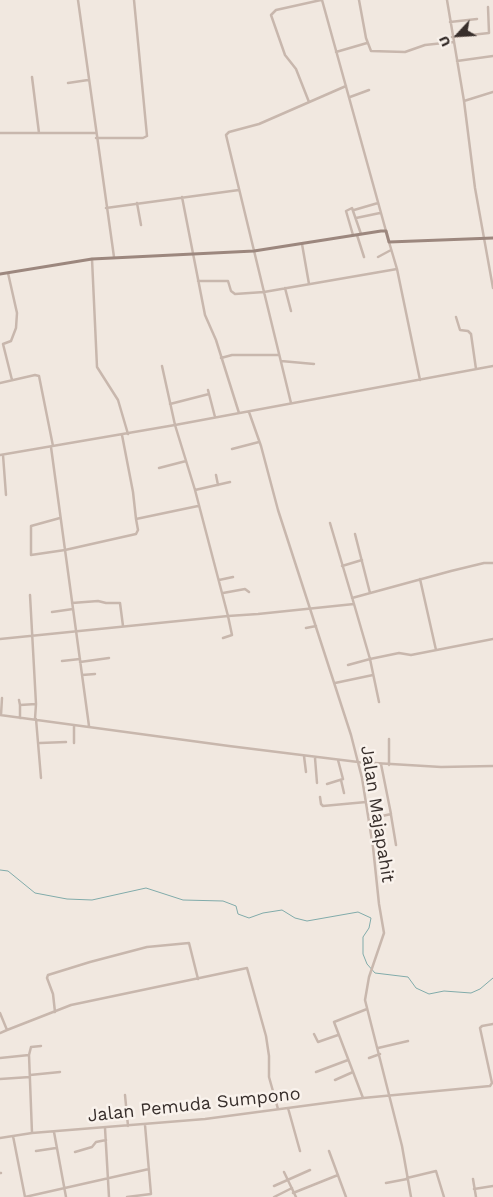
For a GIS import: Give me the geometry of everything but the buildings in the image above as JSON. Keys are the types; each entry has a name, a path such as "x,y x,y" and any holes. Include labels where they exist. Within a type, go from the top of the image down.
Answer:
{"street":[{"path":"78,0 114,257"},
{"path":"96,138 144,138 147,136 134,0"},
{"path":"309,102 296,69 286,55 271,15 276,10 322,0 397,269 420,380"},
{"path":"359,0 367,43 371,51 405,52 430,44 453,42"},
{"path":"447,0 493,288"},
{"path":"452,37 489,33 488,7"},
{"path":"450,22 478,19"},
{"path":"336,52 367,43"},
{"path":"457,61 493,56"},
{"path":"32,77 40,133"},
{"path":"68,83 88,80"},
{"path":"291,403 226,134 259,124 346,86"},
{"path":"350,97 368,90"},
{"path":"464,101 493,92"},
{"path":"0,134 96,133"},
{"path":"106,208 238,190"},
{"path":"182,197 205,314 216,340 239,414"},
{"path":"137,203 141,225"},
{"path":"364,257 346,211 378,203"},
{"path":"354,210 357,235"},
{"path":"356,218 380,212"},
{"path":"0,274 92,259 254,250 386,231"},
{"path":"389,242 493,238"},
{"path":"302,244 309,284"},
{"path":"378,258 391,250"},
{"path":"92,259 97,366 118,400 128,434"},
{"path":"198,281 228,282 234,294 264,292 397,269"},
{"path":"8,273 17,314 16,328 11,341 3,344 12,380"},
{"path":"285,288 291,311"},
{"path":"456,317 460,330 468,331 471,334 476,369"},
{"path":"221,358 232,355 279,355"},
{"path":"281,361 314,364"},
{"path":"162,366 175,425 223,592 232,635 224,638"},
{"path":"6,495 1,455 239,414 493,366"},
{"path":"0,383 35,375 38,376 52,447 89,726"},
{"path":"208,390 215,418"},
{"path":"170,404 209,394"},
{"name":"Jalan Majapahit","path":"249,412 278,510 335,683 358,762 369,819 384,933 369,977 365,996 402,1148 411,1197"},
{"path":"60,518 30,526 32,543 30,553 32,556 136,534 138,530 133,492 122,435"},
{"path":"232,449 259,442"},
{"path":"159,468 186,461"},
{"path":"216,474 218,485"},
{"path":"195,490 230,482"},
{"path":"136,519 198,506"},
{"path":"330,523 370,659 379,702"},
{"path":"355,534 370,593"},
{"path":"342,566 362,560"},
{"path":"352,598 484,563 493,563"},
{"path":"220,580 233,577"},
{"path":"420,580 436,650"},
{"path":"223,592 245,589 249,592"},
{"path":"30,595 41,778"},
{"path":"72,603 98,601 106,604 120,603 123,626"},
{"path":"0,639 354,604"},
{"path":"52,612 73,609"},
{"path":"306,628 316,626"},
{"path":"348,665 399,653 411,655 493,639"},
{"path":"62,661 109,658"},
{"path":"82,675 95,674"},
{"path":"335,683 374,675"},
{"path":"2,698 0,715 20,718 315,758 389,765 493,766"},
{"path":"19,700 20,718"},
{"path":"20,705 36,704"},
{"path":"74,725 74,743"},
{"path":"388,739 389,765"},
{"path":"39,743 66,742"},
{"path":"304,756 306,772"},
{"path":"315,758 317,783"},
{"path":"338,760 343,779 341,780 344,793"},
{"path":"381,764 396,845"},
{"path":"327,784 341,780"},
{"path":"320,798 323,806 366,802"},
{"path":"369,819 391,814"},
{"path":"56,1012 53,993 47,979 48,975 147,947 189,942 198,978"},
{"path":"0,1033 78,1004 142,992 247,968 265,1034 269,1056 269,1077 278,1109"},
{"path":"363,1098 334,1024 335,1021 367,1009"},
{"path":"0,1013 7,1030"},
{"name":"Jalan Pemuda Sumpono","path":"0,1138 145,1125 363,1098 492,1085 480,1028 493,1024"},
{"path":"314,1034 318,1042 338,1035"},
{"path":"378,1048 408,1041"},
{"path":"32,1134 29,1055 31,1047 41,1046"},
{"path":"369,1058 380,1054"},
{"path":"0,1058 29,1055"},
{"path":"316,1072 348,1060"},
{"path":"0,1080 60,1072"},
{"path":"335,1080 353,1072"},
{"path":"125,1095 128,1126"},
{"path":"288,1108 300,1151"},
{"path":"128,1197 152,1196 145,1125"},
{"path":"105,1128 109,1197"},
{"path":"54,1132 66,1197"},
{"path":"13,1136 25,1197 149,1169"},
{"path":"76,1152 92,1148 96,1142 106,1140"},
{"path":"36,1151 56,1148"},
{"path":"329,1151 346,1197"},
{"path":"274,1186 310,1170"},
{"path":"386,1183 436,1170 444,1197"},
{"path":"284,1172 296,1197"},
{"path":"293,1192 338,1175"},
{"path":"473,1179 476,1197"},
{"path":"474,1189 493,1186"},
{"path":"274,1197 292,1188"}],"waterway":[{"path":"0,870 8,871 35,893 67,899 92,900 146,888 183,900 223,901 236,906 238,914 249,918 263,913 282,910 295,918 307,921 358,912 371,918 369,928 363,937 363,954 367,964 375,973 408,977 416,988 429,994 444,991 471,993 480,989 493,978"}]}
